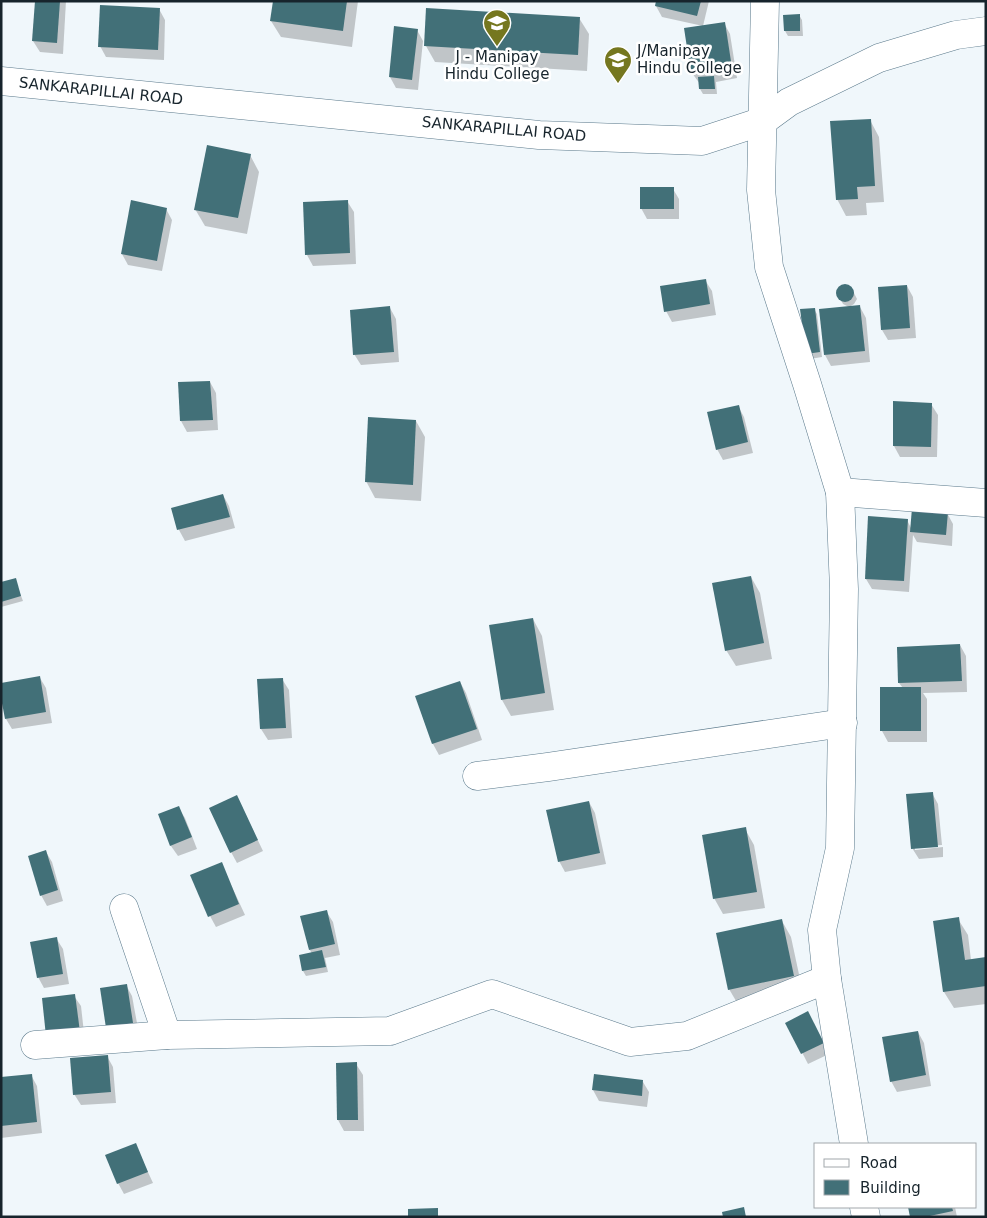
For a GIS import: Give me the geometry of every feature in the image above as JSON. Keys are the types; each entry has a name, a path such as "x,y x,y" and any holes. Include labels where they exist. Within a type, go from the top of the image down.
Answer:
{"street":[{"path":"765,1 764,121 760,190 769,267 840,492 844,589 840,848 822,930 827,979 854,1143"},
{"name":"SANKARAPILLAI ROAD","path":"1,81 540,135 702,141 764,121 789,102 879,58 956,35 986,31"},
{"path":"840,492 986,503"},
{"path":"477,776 843,723"},
{"path":"124,908 167,1035"},
{"path":"35,1045 167,1035 390,1031 492,994 630,1042 687,1036 827,979"}],"building":[{"path":"35,1 60,1 57,43 32,41"},
{"path":"273,1 347,1 343,31 270,21"},
{"path":"656,1 701,1 697,16 655,6"},
{"path":"100,5 160,8 158,50 98,47"},
{"path":"426,8 580,17 578,55 424,46"},
{"path":"800,14 800,31 784,31 783,15"},
{"path":"725,22 732,68 691,74 684,28"},
{"path":"394,26 418,29 412,80 389,77"},
{"path":"714,76 715,89 699,89 698,77"},
{"path":"871,119 875,186 857,187 858,199 836,200 830,121"},
{"path":"207,145 251,154 238,218 194,210"},
{"path":"640,187 674,187 674,209 640,209"},
{"path":"131,200 167,208 157,261 121,254"},
{"path":"348,200 350,253 305,255 303,202"},
{"path":"706,279 710,304 664,312 660,286"},
{"path":"841,284 849,284 854,289 852,300 841,302 836,297 836,289"},
{"path":"907,285 910,328 881,330 878,287"},
{"path":"860,305 865,351 824,355 819,309"},
{"path":"390,306 394,352 353,355 350,310"},
{"path":"815,308 820,352 806,354 800,309"},
{"path":"210,381 213,420 180,421 178,382"},
{"path":"893,401 932,403 931,447 893,446"},
{"path":"739,405 748,442 716,450 707,412"},
{"path":"368,417 416,420 413,485 365,482"},
{"path":"223,494 230,517 177,530 171,508"},
{"path":"912,508 948,512 946,535 910,532"},
{"path":"868,516 908,519 904,581 865,579"},
{"path":"751,576 764,643 725,651 712,583"},
{"path":"16,578 21,596 1,602 1,582"},
{"path":"533,618 545,693 501,700 489,625"},
{"path":"960,644 962,681 898,683 897,647"},
{"path":"40,676 46,712 5,719 1,698 1,683"},
{"path":"283,678 286,728 260,729 257,679"},
{"path":"460,681 477,729 432,744 415,696"},
{"path":"880,687 921,687 921,731 880,731"},
{"path":"933,792 938,847 911,849 906,794"},
{"path":"237,795 258,840 230,853 209,808"},
{"path":"589,801 600,853 558,862 546,810"},
{"path":"179,806 192,837 170,846 158,814"},
{"path":"746,827 757,892 713,899 702,835"},
{"path":"46,850 58,890 40,896 28,856"},
{"path":"222,862 239,904 208,917 190,875"},
{"path":"327,910 335,944 309,950 300,916"},
{"path":"959,917 965,960 986,957 986,986 943,992 933,921"},
{"path":"782,919 794,976 728,990 716,933"},
{"path":"57,937 63,974 37,978 30,942"},
{"path":"322,950 326,967 302,971 299,955"},
{"path":"127,984 133,1023 106,1028 100,988"},
{"path":"75,994 80,1032 46,1036 42,998"},
{"path":"808,1011 824,1043 801,1054 785,1023"},
{"path":"918,1031 926,1075 890,1082 882,1037"},
{"path":"108,1055 111,1092 73,1095 70,1058"},
{"path":"357,1062 358,1120 337,1120 336,1063"},
{"path":"32,1074 37,1122 1,1126 1,1077"},
{"path":"594,1074 643,1080 642,1096 592,1090"},
{"path":"136,1143 148,1172 117,1184 105,1155"},
{"path":"744,1207 746,1217 723,1217 722,1212"},
{"path":"438,1208 438,1217 408,1217 408,1209"},
{"path":"908,1208 952,1208 953,1211 925,1217 910,1217"}],"place":[{"name":"J - Manipay Hindu College","path":"497,47"},
{"name":"J/Manipay Hindu College","path":"618,84"}]}
